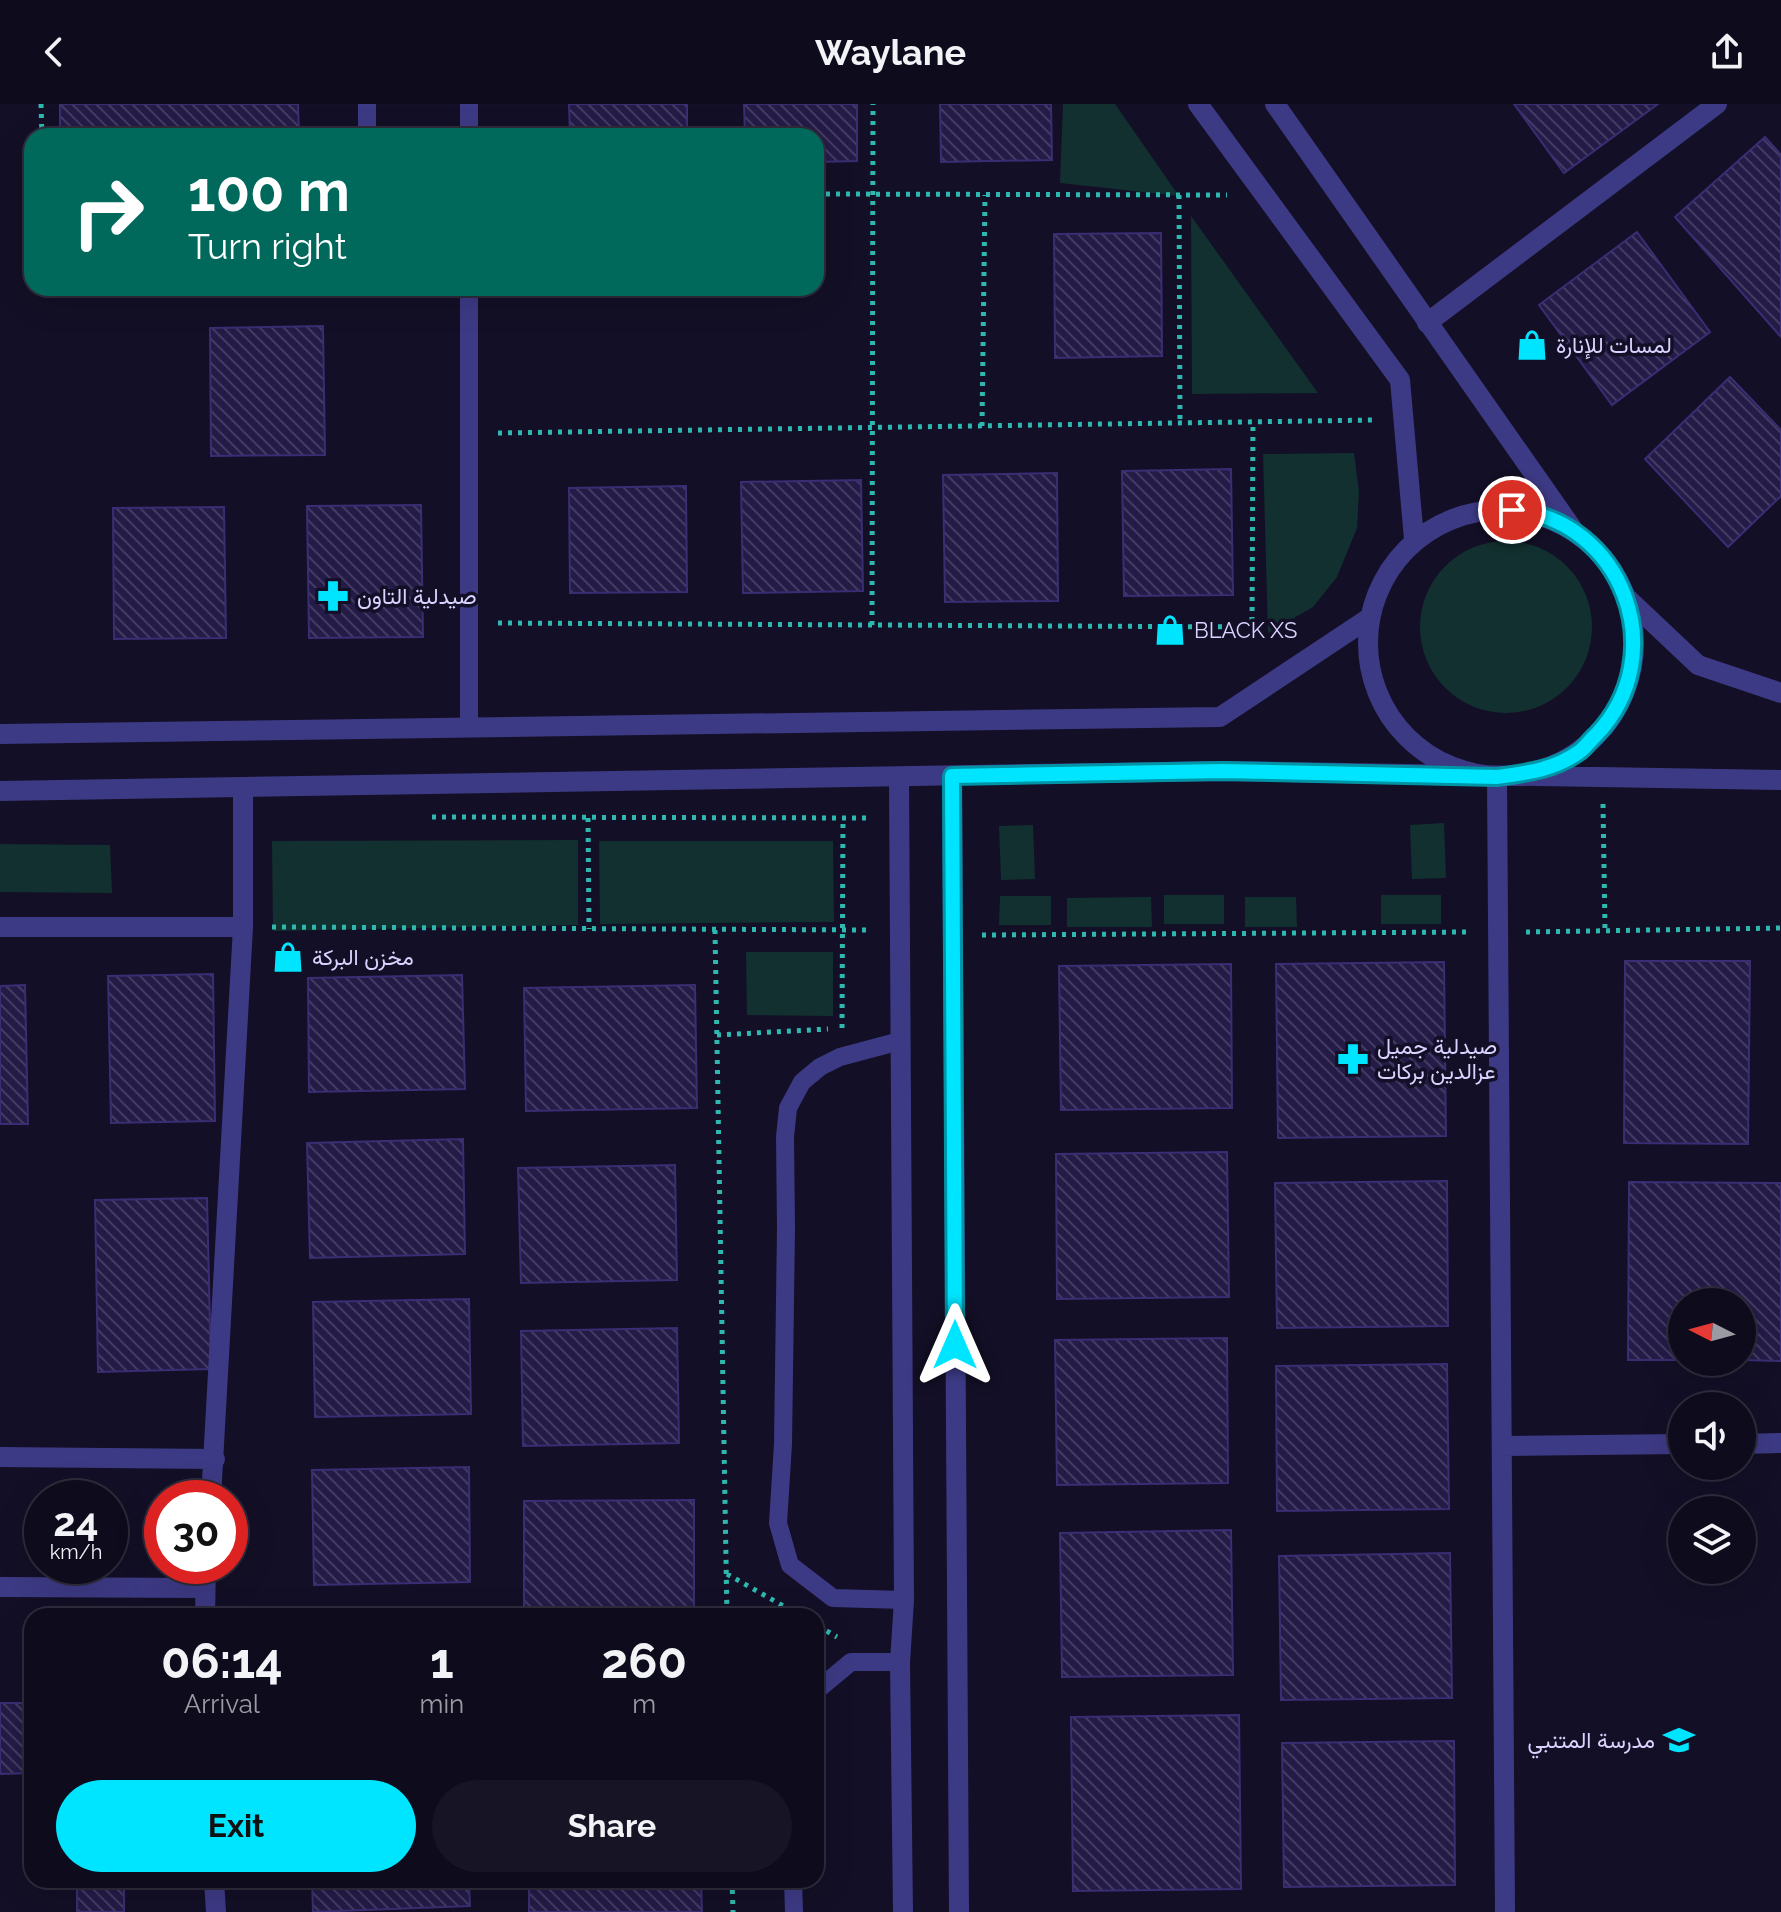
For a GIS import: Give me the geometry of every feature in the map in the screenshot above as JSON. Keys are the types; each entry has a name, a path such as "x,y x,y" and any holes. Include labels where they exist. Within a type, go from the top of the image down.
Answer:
{"street":[{"path":"1198,104 1400,380 1414,539"},
{"path":"1275,104 1572,528 1605,558 1627,598 1698,665 1781,693"},
{"path":"1427,323 1717,104"},
{"path":"1572,528 1533,512 1492,508 1451,518 1414,539 1385,575 1369,618 1369,664 1384,708 1413,744 1453,768 1497,777 1540,771 1579,752 1609,721 1629,683 1635,641 1627,598"},
{"path":"0,734 1220,717 1369,618"},
{"path":"0,791 1222,771 1781,780"},
{"path":"952,776 959,1912"},
{"path":"899,777 903,1912"},
{"path":"1497,777 1505,1912"},
{"path":"213,1480 243,927 243,787"},
{"path":"0,927 243,927"},
{"path":"1756,1444 1781,1443"},
{"path":"1502,1446 1668,1444"},
{"path":"0,1457 215,1459"},
{"path":"204,1584 205,1608"},
{"path":"0,1587 204,1588"},
{"path":"214,1888 216,1912"}],"lane":[{"path":"367,104 367,128"},
{"path":"469,104 469,128"},
{"path":"469,296 469,727"},
{"path":"900,1041 840,1057 820,1067 802,1082 788,1108 785,1137 783,1444 778,1523 790,1565 833,1598 904,1600"},
{"path":"824,1684 851,1662 900,1662"},
{"path":"793,1888 794,1912"}],"path":[{"path":"41,104 42,128"},
{"path":"872,625 873,104"},
{"path":"824,194 1265,195"},
{"path":"982,426 985,195"},
{"path":"1179,195 1180,423"},
{"path":"469,434 1404,420"},
{"path":"469,623 1252,627 1253,422"},
{"path":"1603,779 1605,930"},
{"path":"431,817 899,818"},
{"path":"588,818 589,929"},
{"path":"717,1035 842,1028 843,818"},
{"path":"243,927 900,930"},
{"path":"953,935 1781,928"},
{"path":"715,930 727,1608"},
{"path":"727,1574 787,1608"},
{"path":"824,1629 838,1637"},
{"path":"732,1888 733,1912"}],"green space":[{"path":"1063,104 1115,104 1179,196 1060,183"},
{"path":"1191,216 1318,393 1192,394"},
{"path":"1354,453 1359,492 1357,528 1337,577 1313,607 1268,633 1263,454"},
{"path":"1506,541 1539,547 1567,566 1586,594 1592,627 1586,660 1567,688 1539,707 1506,713 1473,707 1445,688 1426,660 1420,627 1426,594 1445,566 1473,547"},
{"path":"1444,823 1446,878 1412,879 1410,825"},
{"path":"1033,825 1035,879 1001,880 999,826"},
{"path":"578,840 578,925 273,931 272,841"},
{"path":"599,841 833,841 834,922 600,924"},
{"path":"0,844 110,845 112,893 0,892"},
{"path":"1164,895 1224,895 1224,924 1164,924"},
{"path":"1381,895 1441,895 1441,924 1381,924"},
{"path":"1000,896 1051,896 1051,925 999,925"},
{"path":"1151,897 1152,927 1067,927 1067,898"},
{"path":"1245,897 1296,897 1297,927 1245,927"},
{"path":"746,952 833,952 833,1016 747,1015"}],"building":[{"path":"60,104 298,104 299,128 60,128"},
{"path":"569,104 687,104 687,128 570,128"},
{"path":"744,104 857,104 857,161 824,162 824,128 745,128"},
{"path":"940,104 1051,104 1052,160 941,162"},
{"path":"1514,104 1658,104 1564,173"},
{"path":"1765,137 1781,155 1781,337 1675,217"},
{"path":"1637,232 1710,332 1612,405 1539,305"},
{"path":"1161,233 1162,356 1055,358 1054,234"},
{"path":"323,326 325,455 211,456 210,328"},
{"path":"1730,377 1781,430 1781,496 1728,547 1645,459"},
{"path":"1231,469 1233,595 1124,596 1122,471"},
{"path":"1057,473 1058,601 945,602 943,475"},
{"path":"861,480 863,591 743,593 741,482"},
{"path":"686,486 687,592 570,593 569,488"},
{"path":"421,505 423,637 309,638 307,506"},
{"path":"224,507 226,638 114,639 113,508"},
{"path":"1625,961 1750,961 1748,1144 1624,1143"},
{"path":"1444,962 1446,1136 1278,1138 1276,964"},
{"path":"1231,964 1232,1108 1061,1110 1059,966"},
{"path":"213,974 215,1121 111,1123 108,976"},
{"path":"462,975 465,1089 309,1092 308,978"},
{"path":"25,985 28,1124 0,1124 0,986"},
{"path":"695,985 697,1108 526,1111 524,988"},
{"path":"463,1139 465,1254 310,1258 307,1143"},
{"path":"1227,1152 1229,1297 1057,1299 1056,1154"},
{"path":"675,1165 677,1280 521,1283 518,1168"},
{"path":"1447,1181 1448,1326 1277,1328 1275,1183"},
{"path":"1629,1182 1781,1183 1781,1361 1756,1360 1756,1288 1668,1288 1668,1360 1628,1360"},
{"path":"207,1198 211,1369 98,1372 95,1200"},
{"path":"469,1299 471,1414 315,1417 313,1302"},
{"path":"677,1328 679,1443 523,1446 521,1331"},
{"path":"1227,1338 1228,1483 1057,1485 1055,1340"},
{"path":"1447,1364 1449,1509 1277,1511 1276,1366"},
{"path":"469,1467 470,1582 314,1585 312,1470"},
{"path":"694,1500 694,1607 524,1608 524,1501"},
{"path":"1231,1530 1233,1675 1062,1677 1060,1533"},
{"path":"1450,1553 1452,1698 1281,1700 1279,1556"},
{"path":"0,1703 24,1703 24,1773 0,1774"},
{"path":"1239,1715 1241,1889 1073,1891 1071,1717"},
{"path":"1454,1741 1455,1885 1284,1887 1282,1743"},
{"path":"77,1888 124,1888 124,1912 77,1912"},
{"path":"312,1888 469,1888 470,1906 313,1912"},
{"path":"529,1888 701,1888 702,1912 529,1912"}],"place":[{"name":"لمسات للإنارة","path":"1532,345"},
{"name":"صيدلية التاون","path":"333,596"},
{"name":"BLACK XS","path":"1170,630"},
{"name":"مخزن البركة","path":"288,957"},
{"name":"صيدلية جميل عزالدين بركات","path":"1353,1059"},
{"name":"مدرسة المتنبي","path":"1679,1740"}],"route":[{"path":"955,1345 952,776 1222,771 1497,777 1540,771 1579,752 1609,721 1629,683 1635,641 1627,598 1605,558 1572,528 1533,512 1512,510"}]}
